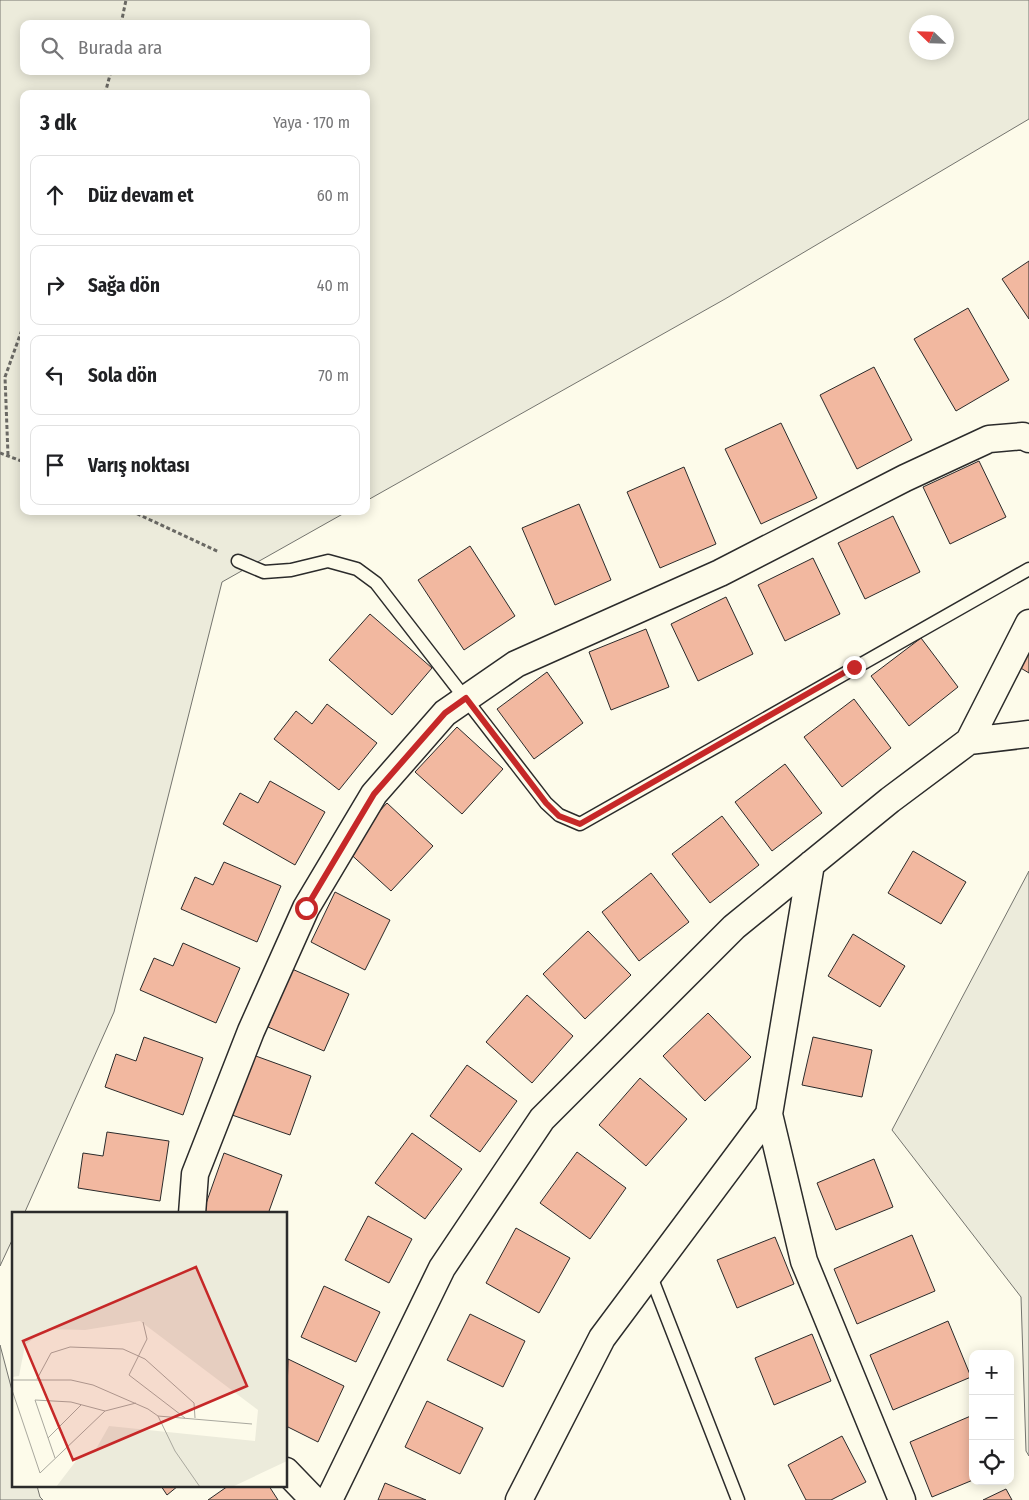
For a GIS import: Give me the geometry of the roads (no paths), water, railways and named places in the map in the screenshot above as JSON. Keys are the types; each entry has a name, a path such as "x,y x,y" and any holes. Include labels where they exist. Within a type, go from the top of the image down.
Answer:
{"street":[{"path":"192,1212 195,1174 251,1030 306,908 374,794 445,713 516,664 720,573 922,470 989,440 1023,436 1029,439"},
{"path":"330,1500 442,1268 542,1119 734,927 890,800 969,741 1029,623"},
{"path":"969,741 1029,734"},
{"path":"811,864 769,1114 804,1261 902,1500"},
{"path":"519,1500 602,1338 769,1114"},
{"path":"288,1474 314,1500"}],"lane":[{"path":"238,561 264,572 291,570 328,561 357,569 376,583 546,803 559,816 580,824 1029,569"},
{"path":"650,1273 738,1500"}]}
